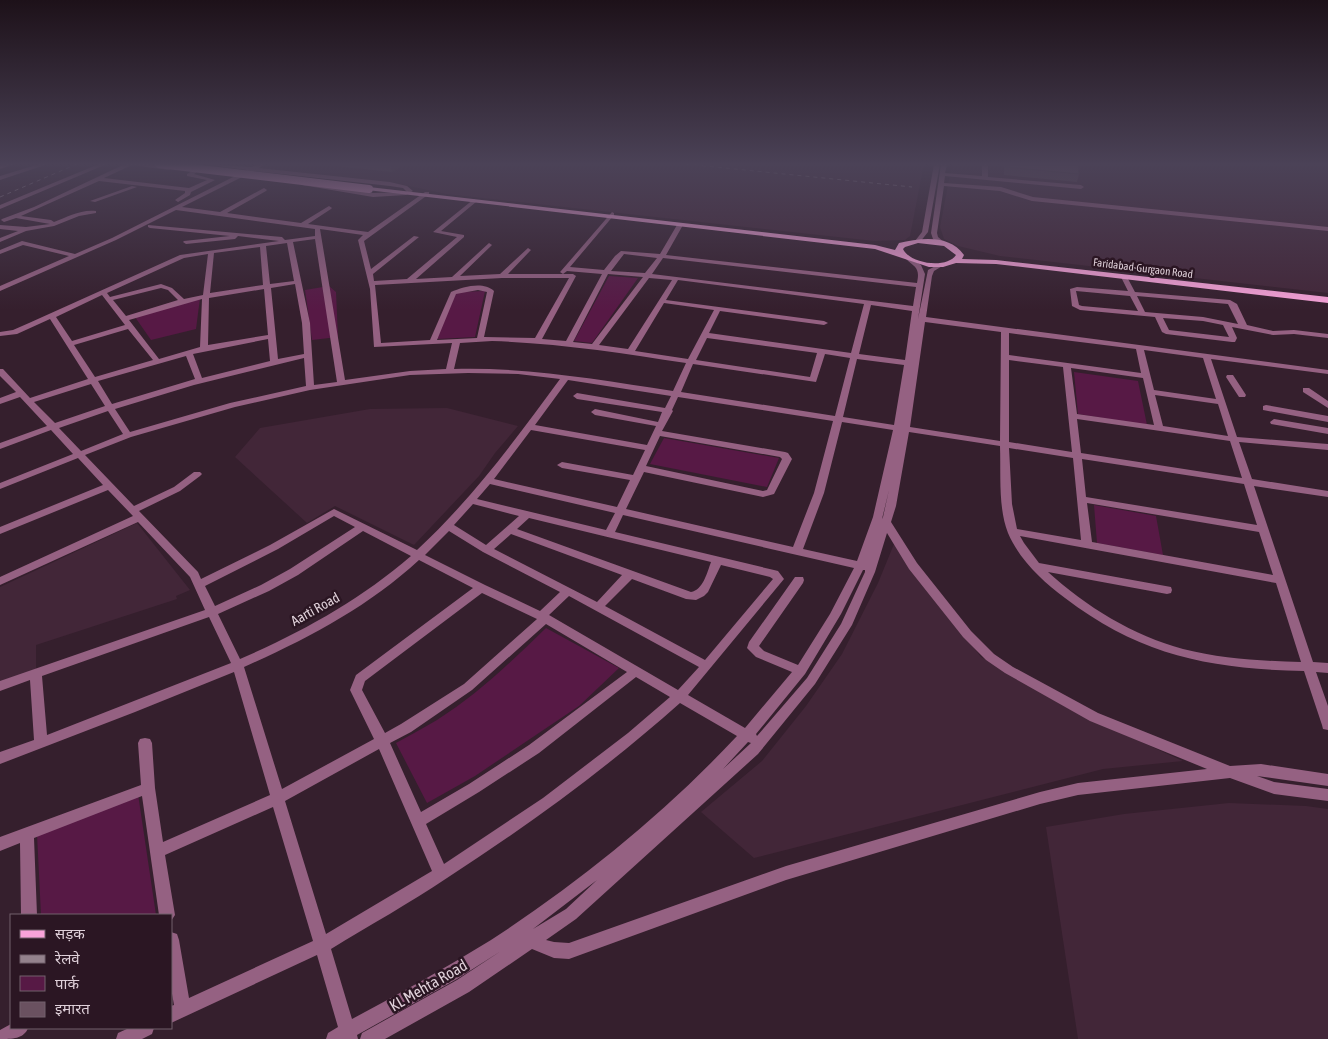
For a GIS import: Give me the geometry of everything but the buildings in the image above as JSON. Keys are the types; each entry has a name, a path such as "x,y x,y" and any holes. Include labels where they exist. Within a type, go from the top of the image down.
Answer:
{"main road":[{"path":"579,212 876,244 902,245 918,241 942,243"},
{"path":"581,212 875,247 929,264 941,265 956,260 960,255 958,251"},
{"name":"Faridabad-Gurgaon Road","path":"942,243 958,251 1003,260 1328,299"},
{"path":"902,245 899,250 905,257"},
{"name":"Faridabad-Gurgaon Road","path":"956,260 996,262 1328,299"}],"street":[{"path":"4,220 24,212"},
{"path":"0,240 24,230 57,223 80,213 87,212"},
{"path":"0,283 154,212"},
{"path":"0,289 169,212"},
{"path":"0,295 81,260 150,226 172,212"},
{"path":"210,212 367,234"},
{"path":"302,225 322,212"},
{"path":"398,212 361,240 372,283 375,344 457,340 537,341 630,352 813,380 822,351"},
{"path":"409,281 462,236 436,232 460,212"},
{"path":"918,241 926,232 929,212"},
{"path":"937,212 934,233 935,238 942,243"},
{"path":"1165,212 1328,229"},
{"path":"16,216 57,223"},
{"path":"563,272 611,216"},
{"path":"594,347 662,256 680,225"},
{"path":"150,226 258,235 289,240 317,227"},
{"path":"0,227 24,230"},
{"path":"317,227 341,382"},
{"path":"182,256 187,240 205,230"},
{"path":"186,242 258,235"},
{"path":"0,333 21,330 182,256 318,237"},
{"path":"370,273 416,237"},
{"path":"289,240 306,323 310,388"},
{"path":"0,252 22,243 76,256"},
{"path":"263,245 274,362"},
{"path":"454,278 489,245"},
{"path":"502,276 528,250"},
{"path":"204,348 206,296 211,252"},
{"path":"568,344 607,272 620,253 920,285"},
{"path":"866,566 900,429 919,314 921,270 905,257"},
{"path":"866,566 886,524 891,506 906,363 931,270 941,265"},
{"path":"537,341 573,276 563,272"},
{"path":"372,283 563,272 607,272 646,275 868,302 919,314 1005,330 1328,372"},
{"path":"1124,277 1143,314"},
{"path":"472,278 472,289"},
{"path":"630,352 676,278"},
{"path":"125,318 206,296 298,282"},
{"path":"110,299 161,286 170,289 183,301"},
{"path":"433,341 453,292 486,288 491,291 480,340"},
{"path":"1244,328 1233,304 1230,302 1133,293 1072,290 1078,307 1226,323 1244,328 1273,333 1294,332 1328,336"},
{"path":"103,292 157,361"},
{"path":"661,301 824,323"},
{"path":"797,550 818,493 868,302"},
{"path":"609,535 640,468 661,429 691,361 718,309"},
{"path":"51,315 128,435"},
{"path":"1158,315 1166,332 1232,340 1233,338 1226,323"},
{"path":"70,344 130,326"},
{"path":"1005,330 1004,444 1006,497 1012,531 1021,548 1035,566 1049,580 1090,609 1159,646 1182,653 1234,662 1328,668"},
{"path":"704,335 906,363"},
{"path":"30,401 189,352 272,336"},
{"path":"450,372 457,340"},
{"path":"1139,347 1159,428"},
{"path":"189,352 199,379"},
{"path":"0,446 109,406 199,379 309,355"},
{"path":"1206,356 1328,725"},
{"path":"1005,357 1146,376"},
{"path":"1067,365 1086,545"},
{"path":"0,371 185,564 212,612 238,666 322,945 344,1036"},
{"path":"0,486 128,435 232,405 341,382 410,373 518,372 566,377 1328,494"},
{"path":"1211,372 1230,376 1242,395"},
{"name":"Aarti Road","path":"0,758 238,666 334,617 388,580 448,526 489,481 566,377"},
{"path":"1306,390 1328,405"},
{"path":"1150,392 1221,402"},
{"path":"0,401 22,393"},
{"path":"577,396 669,411"},
{"path":"1266,408 1328,419"},
{"path":"595,412 661,429 785,455 787,460 771,492 764,494 640,468"},
{"path":"1072,416 1232,439 1326,447 1324,430 1314,417"},
{"path":"1274,422 1324,430"},
{"path":"529,427 651,448"},
{"path":"562,465 636,478"},
{"path":"0,581 136,513 177,489 197,474"},
{"path":"489,481 866,566"},
{"path":"0,531 110,486"},
{"path":"1082,499 1262,529"},
{"path":"172,952 177,1012 322,945 441,874 548,802 633,737 680,696 779,579 774,574 471,501"},
{"path":"198,585 274,547 332,512 543,618 680,696 758,744"},
{"path":"879,512 928,585 967,634 990,657 1009,670 1094,717 1230,772 1274,788 1328,795"},
{"path":"487,550 527,514"},
{"path":"448,526 487,550 568,591 707,666"},
{"path":"0,686 212,612 265,588 294,572 362,527"},
{"path":"510,530 629,575 695,597 702,593 717,560"},
{"path":"1012,531 1280,580"},
{"name":"KL Mehta Road","path":"344,1036 458,969 521,929 587,880 669,812 780,699 801,671 834,620 866,566"},
{"name":"KL Mehta Road","path":"368,1039 463,986 571,914 665,831 758,744 811,681 846,625 866,566"},
{"path":"1035,566 1167,590"},
{"path":"598,607 629,575"},
{"path":"799,580 753,645 753,648 760,654 801,671"},
{"path":"441,874 382,741 356,690 360,678 481,588"},
{"path":"158,850 278,798 406,728 468,687 543,618 568,591"},
{"path":"418,821 534,749 636,671"},
{"path":"36,674 41,742"},
{"path":"145,743 148,788 167,914"},
{"path":"521,929 533,941 547,950 569,951 786,874 1040,798 1078,789 1261,770 1328,780"},
{"path":"0,844 148,788"},
{"path":"27,834 29,914"},
{"path":"1,1039 18,1029"},
{"path":"124,1039 144,1029"}],"shaded area":[{"path":"614,212 915,212 910,236 905,240 874,241"},
{"path":"943,212 1328,212 1328,293 1000,256 958,246 944,239 940,227"},
{"path":"447,408 518,426 495,453 479,476 414,545 335,506 307,523 235,457 260,428 370,409"},
{"path":"137,523 190,590 176,596 177,599 36,645 36,671 0,683 0,587"},
{"path":"894,544 981,657 1069,709 1183,761 1103,769 754,858 701,812 762,761 806,706 842,654 878,583"},
{"path":"1229,803 1306,806 1328,809 1328,1039 1078,1039 1046,827 1124,814"}],"green space":[{"path":"609,276 638,278 592,343 574,341"},
{"path":"329,286 336,292 338,337 312,340 305,290"},
{"path":"485,291 475,337 437,339 456,292"},
{"path":"200,298 196,329 151,340 135,317"},
{"path":"1074,372 1138,381 1147,425 1078,414"},
{"path":"664,438 779,458 767,487 650,464"},
{"path":"1094,505 1156,516 1163,555 1097,543"},
{"path":"546,628 619,668 579,706 475,776 427,803 396,743 437,720 466,700"},
{"path":"138,794 156,914 41,914 37,834"}]}
